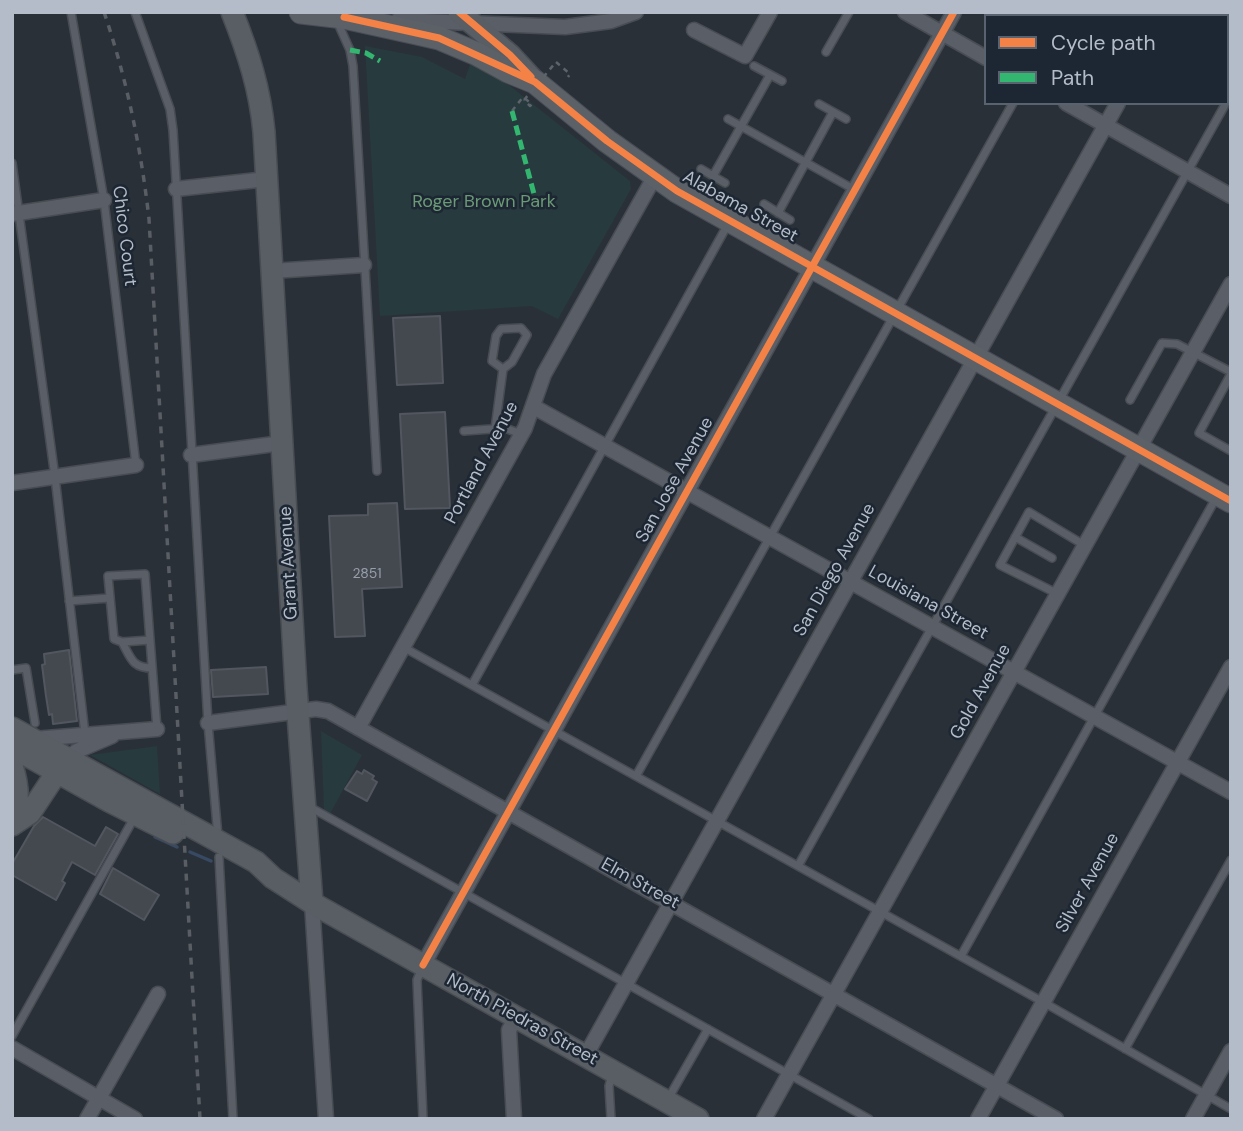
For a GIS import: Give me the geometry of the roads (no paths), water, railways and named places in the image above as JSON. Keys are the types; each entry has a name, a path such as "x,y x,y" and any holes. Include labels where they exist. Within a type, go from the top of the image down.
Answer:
{"main road":[{"name":"Grant Avenue","path":"232,12 249,55 261,104 298,712 313,903"},
{"name":"Alabama Street","path":"301,12 343,14 439,38 530,91 655,176 730,221 1225,497"},
{"path":"466,18 510,55 530,91"},
{"name":"North Piedras Street","path":"12,728 34,731 61,766 136,815 256,862 273,878 313,903 698,1119"},
{"name":"North Piedras Street","path":"12,747 61,766 219,849"},
{"path":"12,766 18,807 12,825"},
{"path":"12,825 30,813 61,766"}],"street":[{"name":"Alabama Street","path":"343,14 589,26 636,12"},
{"path":"694,30 745,56 770,12"},
{"path":"905,12 984,57"},
{"name":"San Jose Avenue","path":"424,965 954,12"},
{"path":"1070,105 1231,195"},
{"name":"San Diego Avenue","path":"586,1055 1117,105"},
{"name":"Portland Avenue","path":"358,728 522,434 544,374 655,176"},
{"path":"176,190 267,179"},
{"path":"16,213 104,200"},
{"path":"272,271 365,265"},
{"name":"Gold Avenue","path":"764,1119 1231,284"},
{"name":"Louisiana Street","path":"534,407 1231,792"},
{"path":"191,455 282,443"},
{"path":"12,483 136,465"},
{"name":"Silver Avenue","path":"978,1119 1231,667"},
{"name":"Elm Street","path":"208,723 321,709 1056,1119"},
{"path":"34,731 120,734 157,729"},
{"path":"61,766 90,744 120,734"},
{"name":"Grant Avenue","path":"313,903 326,1119"},
{"path":"87,1119 158,994"},
{"path":"514,1119 509,1030 516,1016"},
{"path":"12,1048 135,1119"},
{"path":"1193,1119 1231,1051"}],"lane":[{"name":"Chico Court","path":"71,12 104,200 136,465"},
{"path":"135,12 170,108 208,723 219,849 233,1119"},
{"path":"826,52 849,12"},
{"path":"343,14 354,65 377,471"},
{"path":"754,66 782,82"},
{"path":"713,176 770,75"},
{"path":"819,104 846,119"},
{"path":"636,776 1012,105"},
{"path":"798,866 1224,105"},
{"path":"778,213 833,112"},
{"path":"728,119 855,190"},
{"path":"12,163 16,213 54,477 85,734"},
{"path":"701,169 725,183"},
{"path":"764,204 790,220"},
{"path":"472,685 730,221"},
{"path":"495,429 503,369 512,362 527,335 521,328 501,329 496,336 492,360 503,369"},
{"path":"1130,400 1162,343 1177,344 1193,351 1230,376 1199,433 1231,451"},
{"path":"464,431 505,428 522,434"},
{"path":"961,957 1095,717 1225,497"},
{"path":"1058,593 999,565 1029,512 1085,545"},
{"path":"1015,537 1052,558"},
{"path":"150,640 122,642 114,639 108,576 145,574 157,729"},
{"path":"69,601 110,598"},
{"path":"122,642 135,664 141,668 152,668"},
{"path":"403,647 1044,1002 1231,1109"},
{"path":"12,670 26,668 34,731"},
{"path":"305,804 869,1119"},
{"path":"12,1037 136,815"},
{"path":"1125,1049 1231,860"},
{"path":"423,1119 417,980 424,965"},
{"path":"667,1101 708,1029"},
{"path":"611,1119 609,1086 613,1071"}],"waterway":[{"path":"155,837 177,847"},
{"path":"190,852 211,861"}],"railway":[{"path":"104,12 132,114 149,219 200,1119"}],"park label":[{"name":"Roger Brown Park","path":"484,202"}]}
